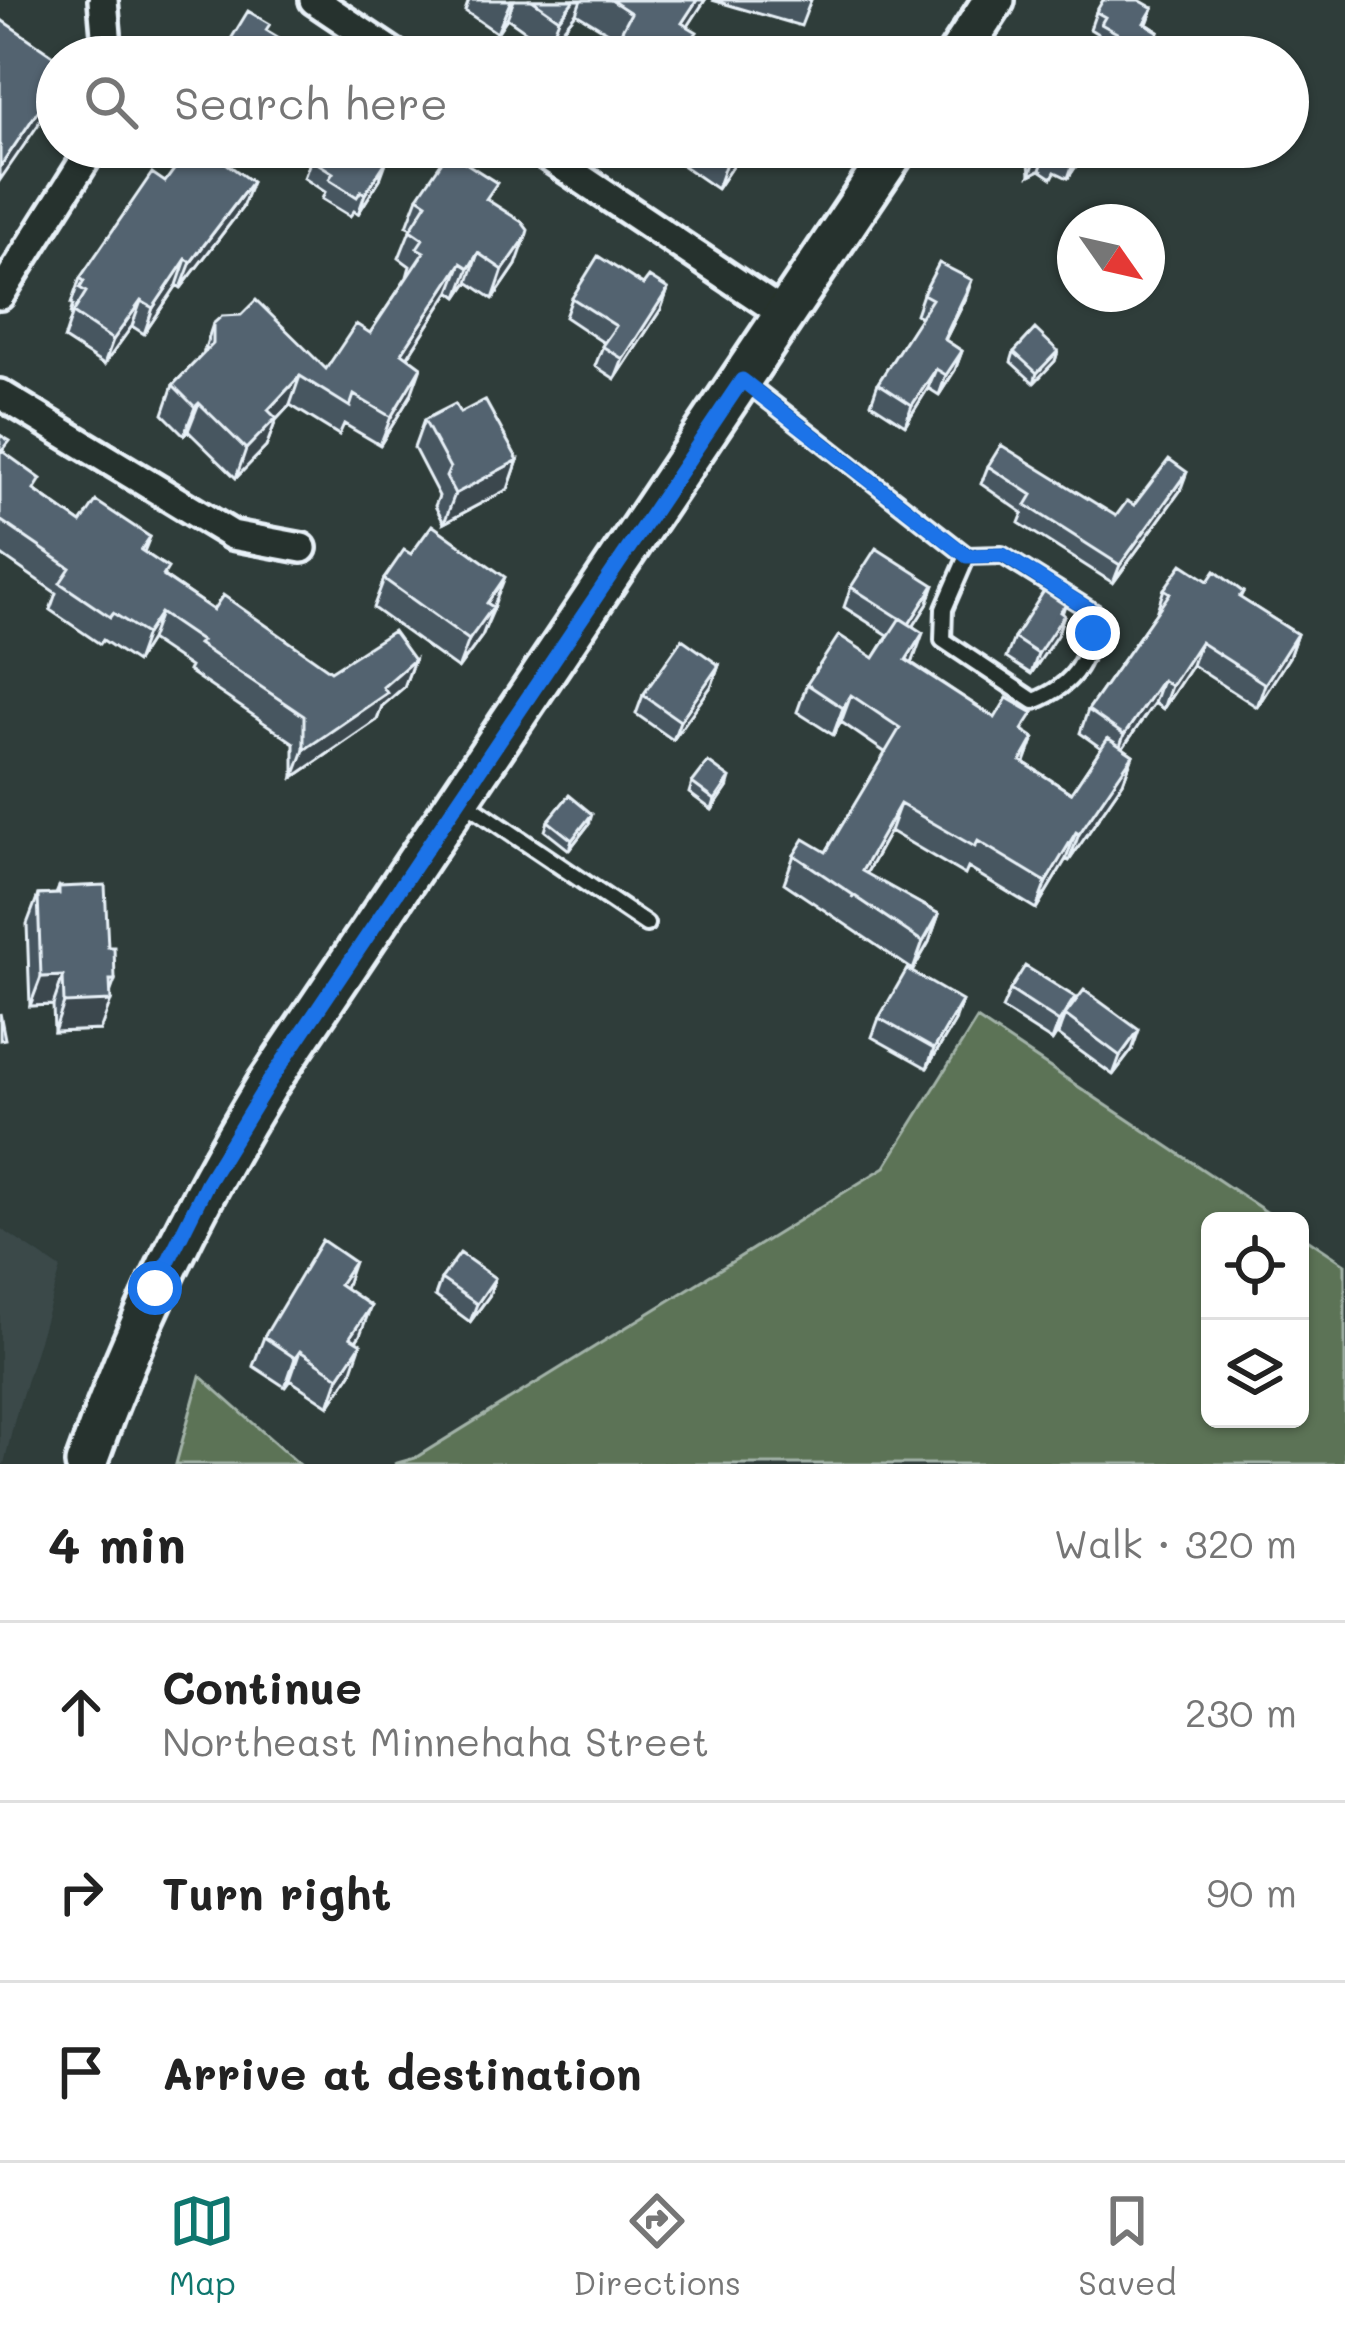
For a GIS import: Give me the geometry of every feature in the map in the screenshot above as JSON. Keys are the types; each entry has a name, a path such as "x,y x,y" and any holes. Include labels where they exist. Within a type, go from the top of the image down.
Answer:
{"main road":[{"path":"971,36 994,0"},
{"path":"86,1464 117,1377 207,1183 267,1085 883,168"}],"street":[{"path":"103,0 106,36"},
{"path":"314,0 368,36"},
{"path":"0,295 81,168"},
{"path":"565,168 785,315"},
{"path":"0,394 232,535 302,548"}],"lane":[{"path":"742,380 967,556 1003,555 1095,613 1088,656 1058,692 1034,701 943,640 944,609 967,556"},
{"path":"460,798 646,924"}],"shaded area":[{"path":"0,1228 61,1269 4,1464 0,1464"}],"green space":[{"path":"977,1019 1266,1212 1201,1212 1201,1428 1309,1428 1309,1240 1345,1264 1345,1464 394,1464 415,1458 885,1167"},
{"path":"200,1376 299,1464 176,1464"}],"building":[{"path":"532,0 574,0 559,19"},
{"path":"611,0 697,0 682,23 697,32 694,36 619,36 631,13"},
{"path":"1103,0 1139,0 1153,8 1144,23 1159,32 1156,36 1115,36 1101,24 1105,17 1096,12"},
{"path":"248,11 270,24 266,30 276,36 233,36"},
{"path":"0,19 36,44 36,114 0,167"},
{"path":"175,168 233,168 252,182 191,262 186,259 153,308 141,301 113,340 73,313 86,292 80,288 84,281 80,278 152,173 165,182"},
{"path":"325,168 382,168 365,194 361,191 357,197 329,179 333,173"},
{"path":"438,168 474,168 497,183 486,199 528,230 503,270 478,253 469,268 461,263 402,353 421,367 391,417 354,395 350,407 300,376 268,410 276,418 246,449 199,403 195,407 173,385 213,344 213,324 222,316 241,315 256,300 326,369 356,324 370,333 424,252 417,248 423,239 410,230 427,203 418,197"},
{"path":"598,256 643,285 649,277 668,289 623,359 602,346 616,326 572,298"},
{"path":"939,263 972,280 944,339 962,351 946,375 936,369 912,405 878,383 932,299 923,294"},
{"path":"1035,329 1058,351 1037,373 1014,352"},
{"path":"485,400 518,460 455,494 446,477 450,468 424,420 455,404 460,413"},
{"path":"0,435 10,441 2,451 41,479 34,490 81,523 96,501 150,537 141,550 168,568 163,576 213,610 223,595 331,671 393,631 414,660 383,687 387,693 304,750 304,716 198,644 201,641 160,613 146,634 113,613 110,617 60,583 70,568 0,520"},
{"path":"1001,445 1116,516 1127,501 1134,505 1169,459 1187,472 1120,565 1026,505 1032,495 988,466"},
{"path":"432,525 505,577 487,603 493,607 469,640 384,579 404,550 411,554"},
{"path":"876,548 934,585 909,624 851,587"},
{"path":"1182,564 1208,581 1215,571 1243,592 1239,597 1297,634 1265,684 1200,642 1171,686 1162,680 1124,735 1088,710 1170,593 1164,589"},
{"path":"1044,591 1065,605 1060,612 1064,615 1038,654 1014,638"},
{"path":"900,618 923,633 906,660 995,718 1007,698 1033,713 1022,730 1034,738 1021,761 1071,793 1108,738 1133,755 1046,882 978,841 975,847 900,804 862,871 939,914 923,942 794,855 804,839 826,852 900,728 851,695 843,708 807,684 839,635 874,658"},
{"path":"682,639 719,665 680,721 643,695"},
{"path":"708,762 730,778 715,800 692,783"},
{"path":"569,795 592,814 572,840 548,821"},
{"path":"105,885 108,947 114,947 111,1001 64,1003 63,976 41,977 38,895 59,894 59,887"},
{"path":"1025,966 1075,997 1059,1022 1010,990"},
{"path":"907,969 962,1001 934,1049 879,1018"},
{"path":"1084,990 1139,1030 1120,1056 1065,1015"},
{"path":"322,1240 354,1262 339,1284 371,1306 350,1337 361,1344 339,1377 300,1351 295,1358 264,1337"},
{"path":"460,1253 495,1278 477,1304 441,1279"}],"route":[{"path":"155,1288 207,1183 267,1085 742,380 967,556 1003,555 1095,613 1093,633"}]}
